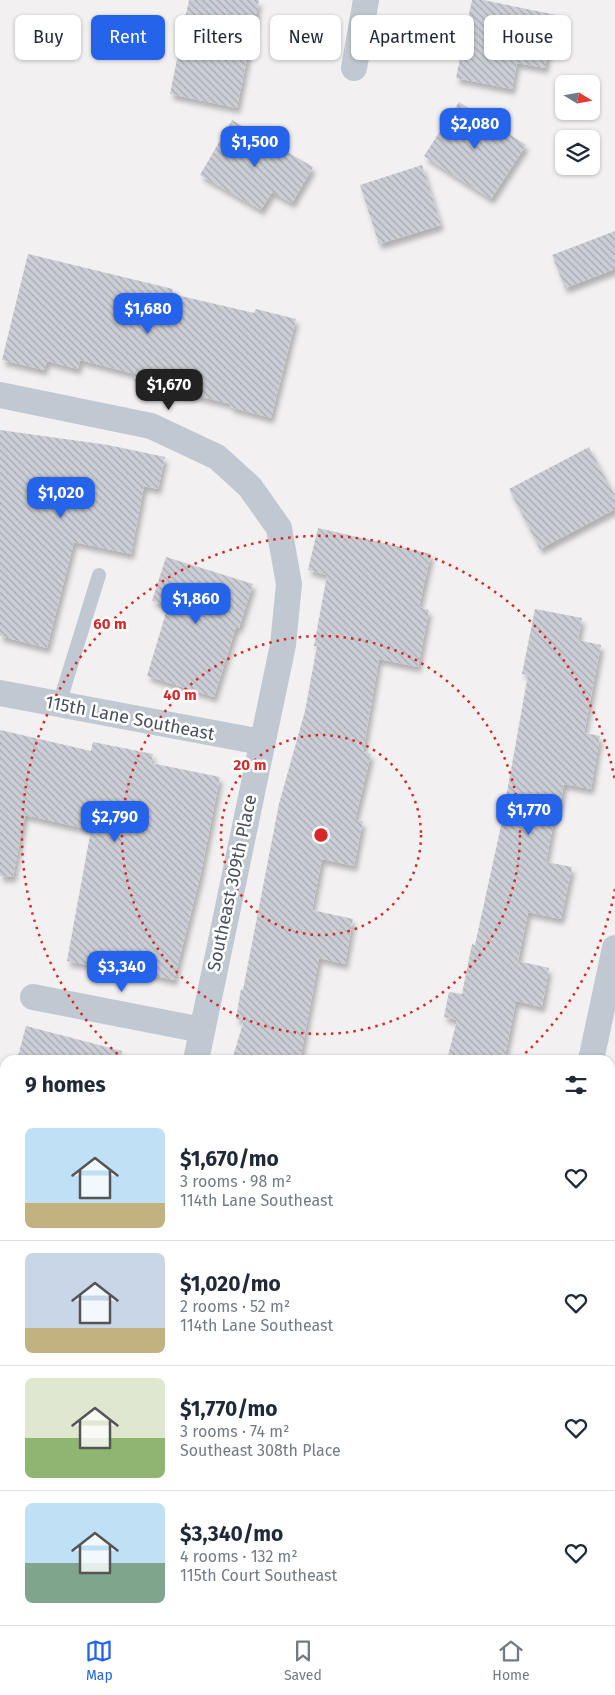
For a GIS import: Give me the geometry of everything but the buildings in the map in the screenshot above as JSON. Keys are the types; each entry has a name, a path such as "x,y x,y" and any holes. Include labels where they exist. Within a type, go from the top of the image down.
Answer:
{"street":[{"path":"354,68 366,0"},
{"name":"Southeast 309th Place","path":"0,395 151,426 190,443 217,458 250,487 280,528 289,584 283,645 261,742 197,1055"},
{"name":"115th Lane Southeast","path":"0,692 261,742"},
{"path":"592,1055 615,948"},
{"path":"33,997 202,1030"}],"lane":[{"path":"58,704 99,575"}]}
